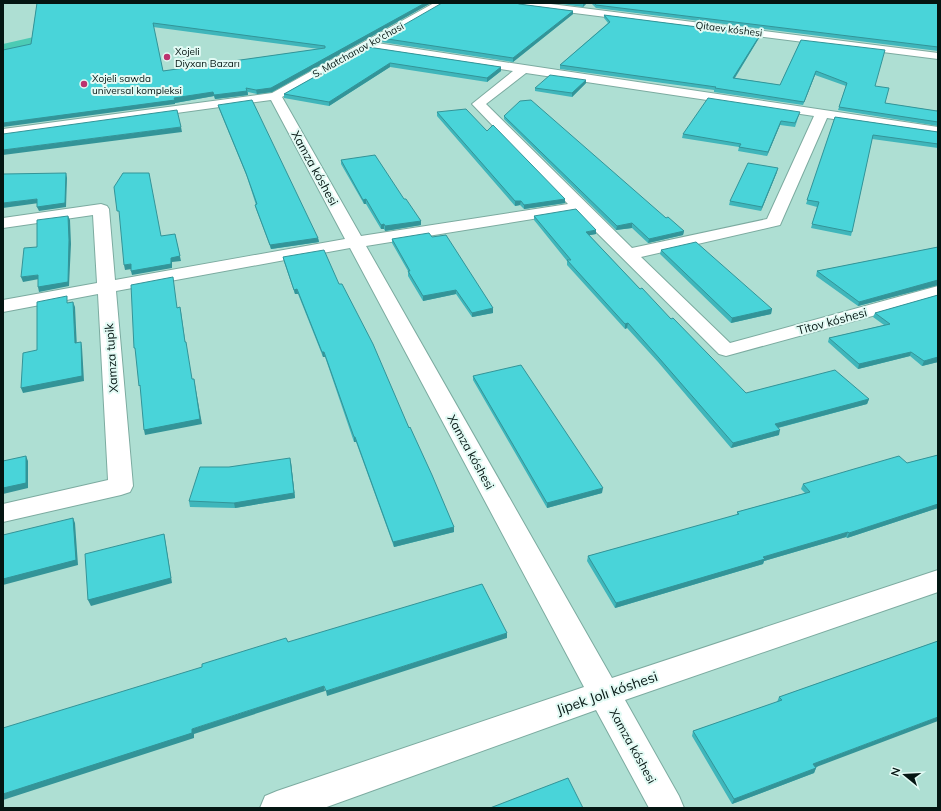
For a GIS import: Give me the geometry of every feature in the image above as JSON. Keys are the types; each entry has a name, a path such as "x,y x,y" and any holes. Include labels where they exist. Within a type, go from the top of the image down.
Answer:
{"street":[{"name":"S. Matchanov ko'chasi","path":"275,96 441,3"},
{"name":"Qitaev kóshesi","path":"519,3 938,56"},
{"path":"366,45 938,131"},
{"path":"523,69 478,104 629,254 774,222 822,114"},
{"path":"3,134 275,96"},
{"name":"Xamza kóshesi","path":"275,96 667,808"},
{"path":"3,306 356,242 580,207"},
{"name":"Xamza tupik","path":"3,223 101,209 121,486 3,513"},
{"name":"Titov kóshesi","path":"629,254 726,350 938,292"},
{"name":"Jipek Jolı kóshesi","path":"277,808 938,580"}],"shaded area":[{"path":"183,3 82,33 3,51 3,44"}],"building":[{"name":"Xojeli Diyxan Bazarı","path":"37,3 425,3 271,88 256,90 246,88 247,91 214,95 213,92 174,98 175,100 3,123 3,50 31,44","holes":["153,23 325,46 325,48 163,71"]},
{"path":"442,3 517,3 573,11 513,58 381,38"},
{"path":"594,3 938,3 938,47 596,5"},
{"path":"604,15 760,35 733,78 780,85 801,40 885,50 875,86 889,88 885,103 937,111 938,108 938,122 839,107 847,83 816,71 804,102 715,88 716,87 560,65 610,22"},
{"path":"368,47 501,67 487,78 390,63 329,102 284,94"},
{"path":"550,75 586,80 572,93 535,88"},
{"path":"708,98 800,112 795,123 781,121 768,152 739,147 741,144 683,134"},
{"path":"252,100 318,238 270,245 255,205 257,204 246,173 218,105"},
{"path":"531,100 666,218 668,217 684,231 649,239 632,223 617,226 504,116 520,101"},
{"path":"466,109 487,131 493,125 565,199 524,205 521,201 515,201 437,112"},
{"path":"177,110 181,127 3,150 3,134"},
{"path":"835,117 938,132 938,144 873,135 852,232 812,224 819,202 807,200"},
{"path":"375,155 404,199 406,199 421,221 385,226 384,224 381,225 366,199 363,200 341,160"},
{"path":"748,163 778,168 762,207 730,201"},
{"path":"66,173 65,203 37,207 37,199 3,203 3,174"},
{"path":"123,173 149,173 161,236 175,234 180,256 171,258 171,264 131,271 131,264 124,265 119,211 117,211 114,187"},
{"path":"576,209 596,230 586,232 640,289 642,288 671,319 673,318 746,393 835,370 869,399 775,424 780,430 733,443 628,323 625,324 567,260 571,260 534,216"},
{"path":"68,216 68,282 38,287 38,275 21,277 24,248 37,247 37,220"},
{"path":"429,233 432,237 446,235 493,308 472,313 456,290 423,296 408,271 410,271 392,239"},
{"path":"696,242 772,309 732,318 661,250"},
{"path":"938,247 938,280 859,302 817,271"},
{"path":"324,250 339,284 342,284 373,344 454,527 393,542 324,352 322,352 297,289 294,290 283,257"},
{"path":"173,277 177,308 180,307 185,342 192,379 194,379 200,419 144,430 140,385 139,386 134,348 131,285"},
{"path":"938,295 938,357 924,361 911,352 859,364 829,338 890,324 875,313"},
{"path":"67,296 67,303 73,302 75,343 81,342 82,376 21,388 23,353 37,350 37,302"},
{"path":"521,365 603,488 547,503 473,376"},
{"path":"938,455 938,504 849,533 848,532 763,557 765,559 616,603 588,556 739,514 737,512 810,492 803,484 899,456 907,463"},
{"path":"26,456 26,483 3,488 3,461"},
{"path":"290,458 294,493 234,503 189,501 200,467 229,467"},
{"path":"73,518 76,560 3,579 3,535"},
{"path":"164,534 171,578 88,600 85,554"},
{"path":"482,584 507,633 326,691 324,686 192,729 192,733 3,794 3,728 202,667 202,664 286,638 288,642"},
{"path":"938,641 938,717 813,764 816,768 734,799 693,731 782,700 779,697"},
{"path":"568,778 583,808 490,808"}],"place":[{"name":"Xojeli Diyxan Bazarı","path":"167,57"},
{"name":"Xojeli sawda universal kompleksi","path":"84,84"}]}
